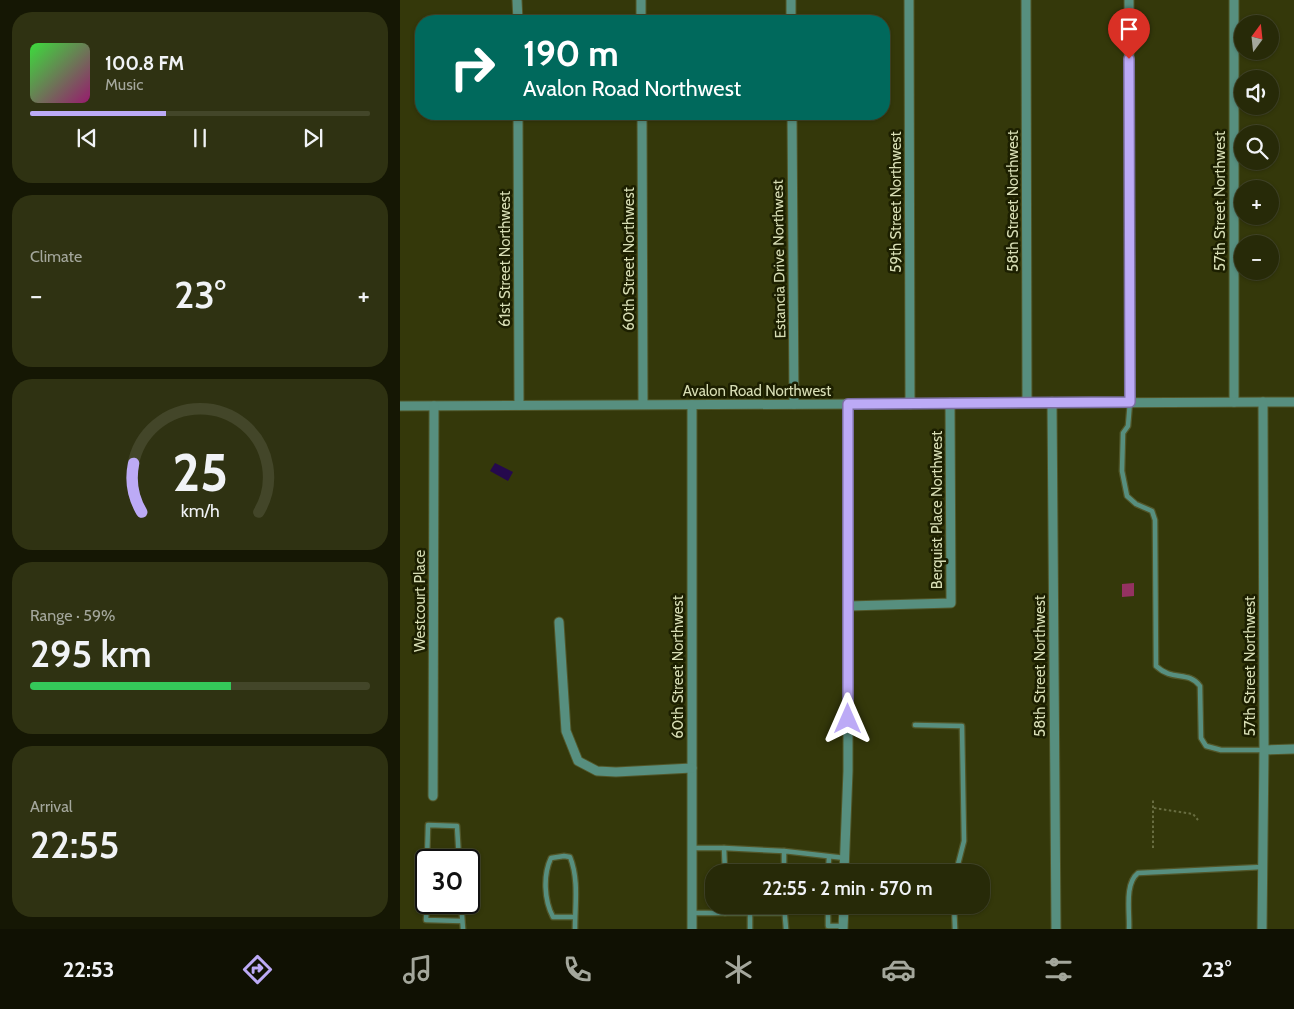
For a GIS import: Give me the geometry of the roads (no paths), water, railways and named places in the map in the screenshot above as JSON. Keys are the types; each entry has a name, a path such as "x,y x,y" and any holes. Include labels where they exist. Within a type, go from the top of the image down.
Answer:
{"street":[{"path":"517,0 518,15"},
{"path":"641,0 641,15"},
{"path":"791,0 791,15"},
{"name":"59th Street Northwest","path":"909,0 910,404"},
{"name":"58th Street Northwest","path":"1026,0 1027,402"},
{"path":"1129,0 1130,402"},
{"name":"57th Street Northwest","path":"1234,0 1234,402"},
{"name":"61st Street Northwest","path":"518,120 519,405"},
{"name":"60th Street Northwest","path":"642,120 643,404"},
{"name":"Estancia Drive Northwest","path":"792,120 794,404"},
{"name":"58th Street Northwest","path":"1052,402 1056,929"},
{"name":"57th Street Northwest","path":"1262,402 1264,750 1262,929"},
{"name":"Avalon Road Northwest","path":"400,406 1294,402"},
{"name":"Berquist Place Northwest","path":"849,606 951,604 950,403"},
{"path":"845,864 848,771 848,404"},
{"name":"60th Street Northwest","path":"692,405 692,929"},
{"name":"Westcourt Place","path":"433,796 434,406"},
{"path":"559,622 566,731 578,761 597,771 616,772 692,768"},
{"path":"1264,750 1294,749"},
{"path":"844,914 844,927"}],"lane":[{"path":"1130,402 1128,426 1123,432 1122,471 1127,496 1136,504 1152,511 1155,520 1156,666 1164,673 1172,676 1186,676 1195,680 1200,686 1201,738 1206,746 1221,750 1264,750"},
{"path":"915,725 962,726 964,841 958,864"},
{"path":"427,849 428,825 438,825 457,826 458,849"},
{"path":"692,848 784,851 829,858 845,858"},
{"path":"724,848 724,864"},
{"path":"784,851 784,864"},
{"path":"574,929 575,917 576,880 574,865 570,857 551,858 548,865 546,899 548,907 553,916 575,917"},
{"path":"829,858 829,864"},
{"path":"1129,929 1130,888 1132,879 1138,873 1263,867"},
{"path":"692,913 705,913"},
{"path":"426,914 426,920 462,921"},
{"path":"462,914 463,929"},
{"path":"750,914 750,929"},
{"path":"785,914 786,929"},
{"path":"828,914 828,926 844,927"},
{"path":"954,914 955,929"}]}
